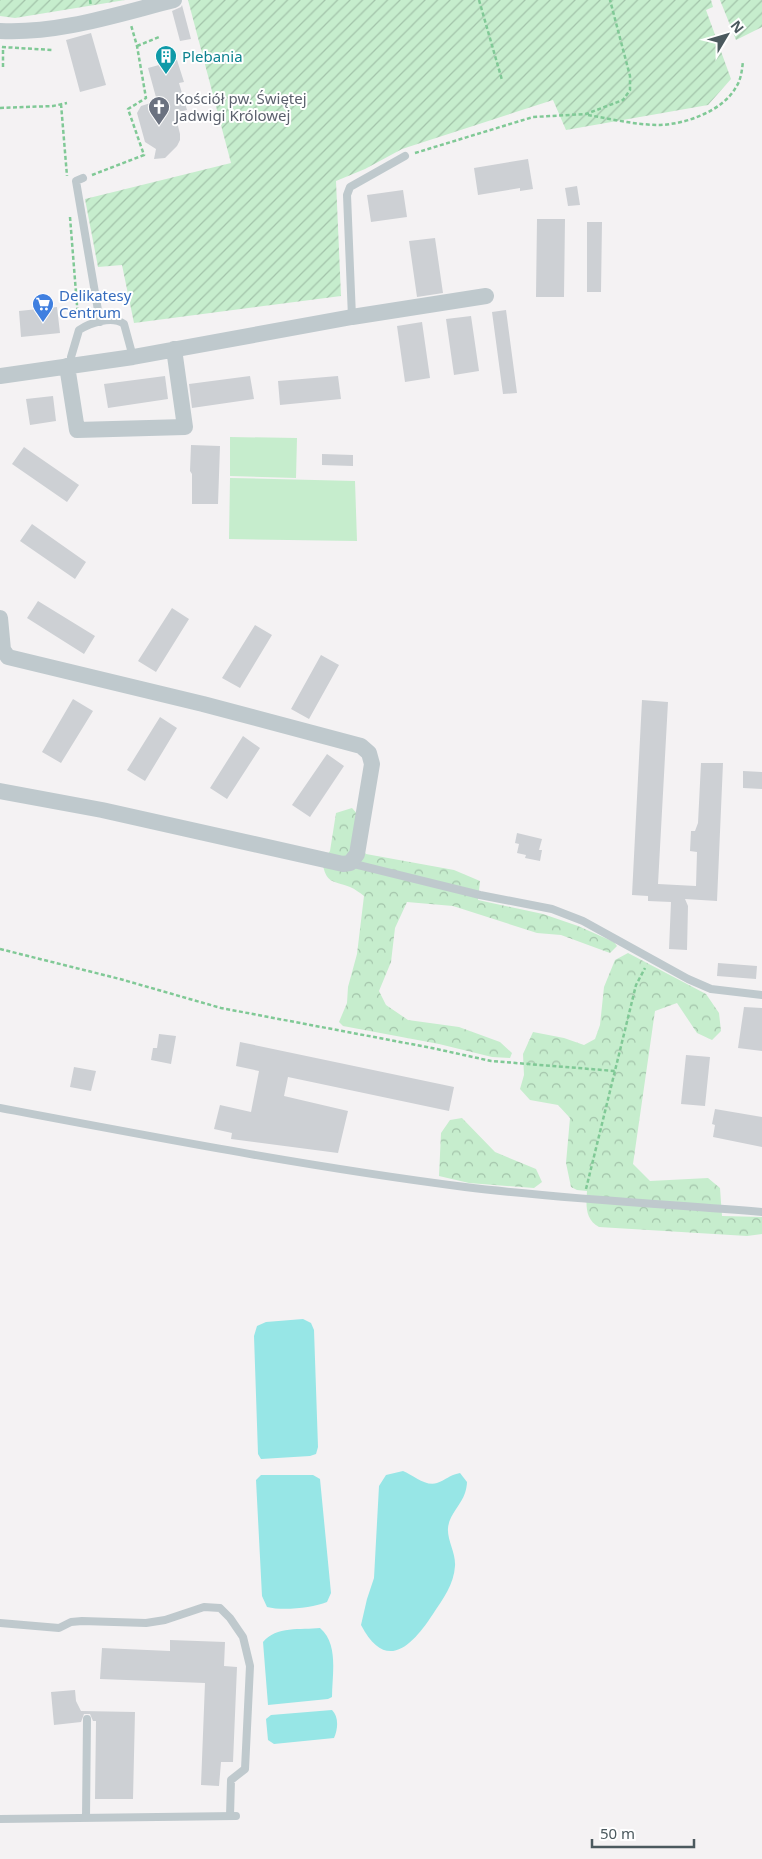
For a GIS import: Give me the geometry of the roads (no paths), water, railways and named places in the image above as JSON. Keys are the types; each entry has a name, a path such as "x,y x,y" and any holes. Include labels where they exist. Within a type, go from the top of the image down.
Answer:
{"street":[{"path":"0,31 20,32 39,30 174,0"},
{"path":"0,376 133,357 352,317 486,296"},
{"path":"69,366 77,430 185,427 174,350"},
{"path":"0,618 3,650 8,657 203,704 360,746 369,753 372,764 358,854 350,863 344,864 102,810 0,791"}],"lane":[{"path":"352,317 347,195 350,187 405,156"},
{"path":"83,178 76,181 100,322"},
{"path":"69,366 79,330 89,324 100,322 116,320 124,324 133,357"},
{"path":"350,863 470,893 552,909 583,921 688,979 711,989 762,995"},
{"path":"0,1108 160,1138 360,1172 467,1187 762,1212"},
{"path":"0,1623 59,1628 71,1622 82,1621 146,1624 165,1620 204,1607 220,1608 230,1618 243,1637 250,1666 245,1768 231,1780 233,1816 0,1819"},
{"path":"86,1818 87,1719"}],"water":[{"path":"303,1319 311,1323 314,1330 318,1447 316,1454 261,1459 258,1454 254,1336 257,1326 266,1322"},
{"path":"403,1471 424,1482 433,1484 460,1473 467,1483 466,1490 448,1528 455,1561 450,1585 425,1626 416,1636 399,1650 389,1651 380,1648 370,1640 361,1625 374,1578 379,1486 386,1475"},
{"path":"261,1475 313,1475 320,1479 331,1593 327,1602 297,1608 281,1609 267,1607 262,1596 256,1480"},
{"path":"320,1628 330,1642 332,1651 332,1697 268,1705 263,1642 268,1637 282,1631"},
{"path":"332,1710 336,1716 337,1723 334,1738 274,1744 268,1740 266,1719 271,1715"}],"place":[{"name":"Plebania","path":"166,75"},
{"name":"Kościół pw. Świętej Jadwigi Królowej","path":"159,126"},
{"name":"Delikatesy Centrum","path":"43,323"}]}
